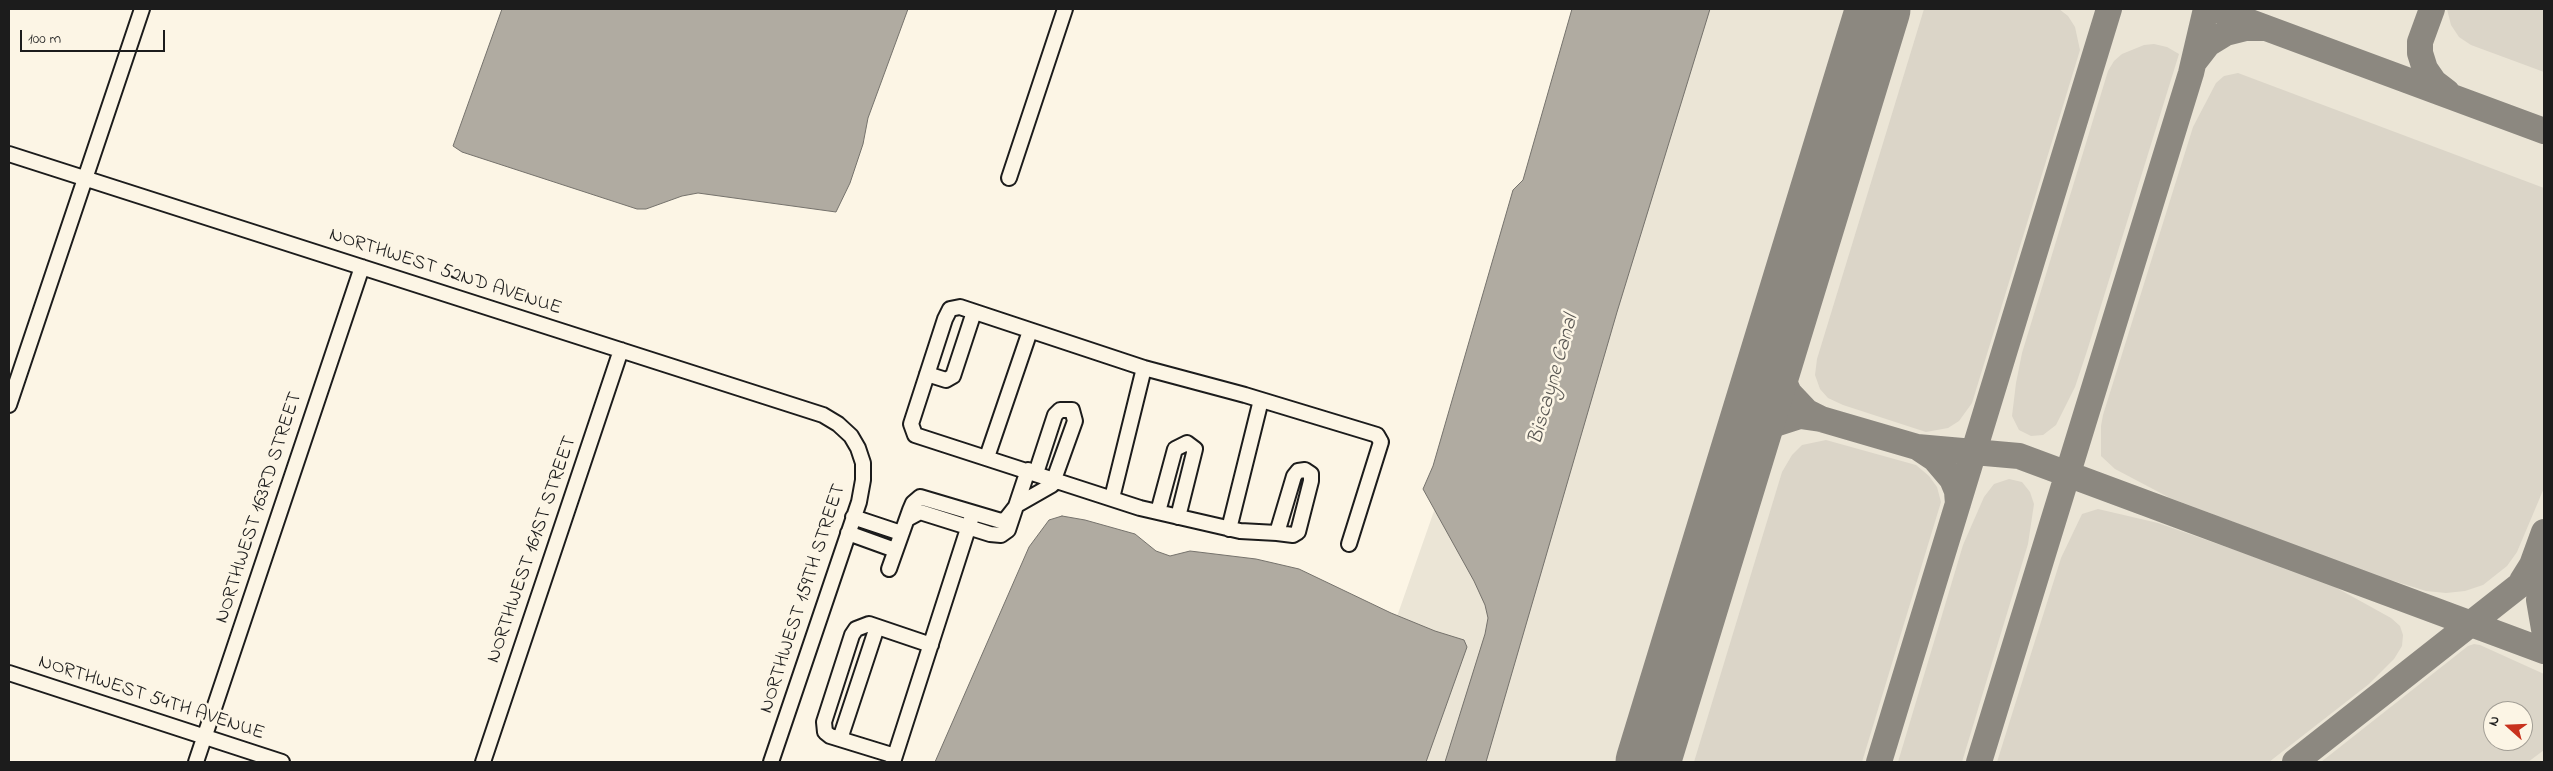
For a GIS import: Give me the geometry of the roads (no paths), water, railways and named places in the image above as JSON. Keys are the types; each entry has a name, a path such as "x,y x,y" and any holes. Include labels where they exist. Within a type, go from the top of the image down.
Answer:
{"street":[{"path":"9,405 142,9"},
{"path":"1009,178 1065,9"},
{"name":"NORTHWEST 52ND AVENUE","path":"9,154 823,415 838,424 851,436 858,448"},
{"name":"NORTHWEST 163RD STREET","path":"196,762 362,267"},
{"path":"1277,534 1229,529 1158,512 915,435 911,424 944,318 950,310 960,307 1030,332 1144,368 1261,400 1377,435 1381,442 1349,544"},
{"path":"927,374 946,380 953,376 974,312"},
{"path":"987,457 1030,332"},
{"name":"NORTHWEST 161ST STREET","path":"483,762 621,350"},
{"path":"1112,498 1144,368"},
{"path":"1229,529 1261,400"},
{"path":"889,569 913,502 923,497 973,514 1001,521 1017,505 1052,486 1075,421 1072,410 1060,410 1055,416 1017,505 1008,530 1001,534 990,534 920,512 907,519"},
{"path":"1158,512 1175,449 1187,443 1195,449 1178,517"},
{"name":"NORTHWEST 159TH STREET","path":"771,762 853,517 863,480 863,463 858,448"},
{"path":"931,645 869,624 862,625 856,629 852,636 823,728 830,736 894,759 931,645 973,514"},
{"path":"853,517 901,533"},
{"path":"848,533 895,550"},
{"path":"840,739 877,627"},
{"name":"NORTHWEST 54TH AVENUE","path":"9,673 282,762"}],"water":[{"path":"502,9 908,9 868,118 863,144 850,183 836,212 698,193 682,196 646,209 637,209 462,152 453,146"},
{"name":"Biscayne Canal","path":"1572,9 1710,9 1617,312 1486,762 1445,762 1485,634 1488,618 1485,605 1474,581 1423,489 1433,466 1513,190 1523,180"},
{"path":"1062,516 1085,520 1135,534 1156,551 1170,556 1190,551 1256,559 1299,569 1391,613 1435,631 1464,640 1467,647 1426,762 935,762 1029,547 1049,520"}]}
